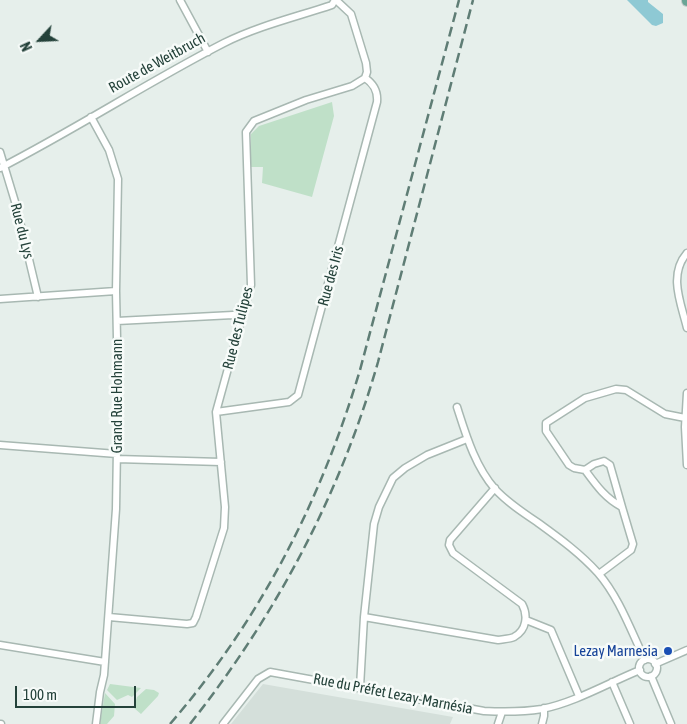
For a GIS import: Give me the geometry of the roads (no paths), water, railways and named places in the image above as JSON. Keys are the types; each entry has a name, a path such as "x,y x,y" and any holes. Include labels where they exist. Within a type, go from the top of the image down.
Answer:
{"street":[{"path":"180,0 208,52"},
{"path":"335,0 351,14 366,63 367,72 365,78"},
{"name":"Route de Weitbruch","path":"2,167 208,52 256,30 332,5 335,0"},
{"name":"Rue des Tulipes","path":"109,617 193,623 224,528 225,507 216,412 251,285 246,132 254,121 306,100 352,86 365,78"},
{"name":"Rue des Iris","path":"216,412 288,402 298,395 377,102 374,85 365,78"},
{"name":"Grand Rue Hohmann","path":"91,117 109,150 118,179 116,509 106,662 96,724"},
{"name":"Rue du Lys","path":"0,152 2,167 38,296"},
{"path":"687,253 679,266 676,282 687,328"},
{"path":"0,299 116,291"},
{"path":"117,321 242,316"},
{"path":"622,507 612,502 599,489 585,470 569,465 546,431 546,423 585,398 616,389 626,390 665,414 685,418"},
{"path":"687,393 685,418 687,465"},
{"path":"457,406 467,439 479,465 495,488 512,504 576,551 599,574 617,600 645,660"},
{"path":"360,687 364,617 374,524 379,507 393,478 405,468 427,455 467,439"},
{"path":"0,445 117,456 221,462"},
{"path":"585,470 594,464 604,462 610,465 633,544 630,550 599,574"},
{"path":"364,617 498,640 513,637 520,633 526,620 526,612 522,604 453,554 449,545 450,540 495,488"},
{"path":"526,620 551,630 579,696"},
{"path":"0,645 106,662"},
{"path":"655,664 687,650"},
{"path":"650,659 655,664 656,669 651,676 645,676 640,670 641,663 645,660 650,659"},
{"name":"Rue du Préfet Lezay-Marnésia","path":"223,724 258,679 270,672 484,711 502,712 529,711 544,708 579,696 640,670"},
{"path":"651,676 671,724"},
{"path":"612,682 630,724"},
{"path":"542,724 544,708"},
{"path":"498,724 502,712"}],"water":[{"path":"627,0 648,0 663,14 663,23 656,26 652,25"}],"railway":[{"path":"170,724 232,643 259,601 284,557 327,466 360,370 459,0"},
{"path":"190,724 221,683 277,597 302,552 345,459 363,411 378,362 473,0"}],"place":[{"name":"Lezay Marnesia","path":"668,651"}]}
